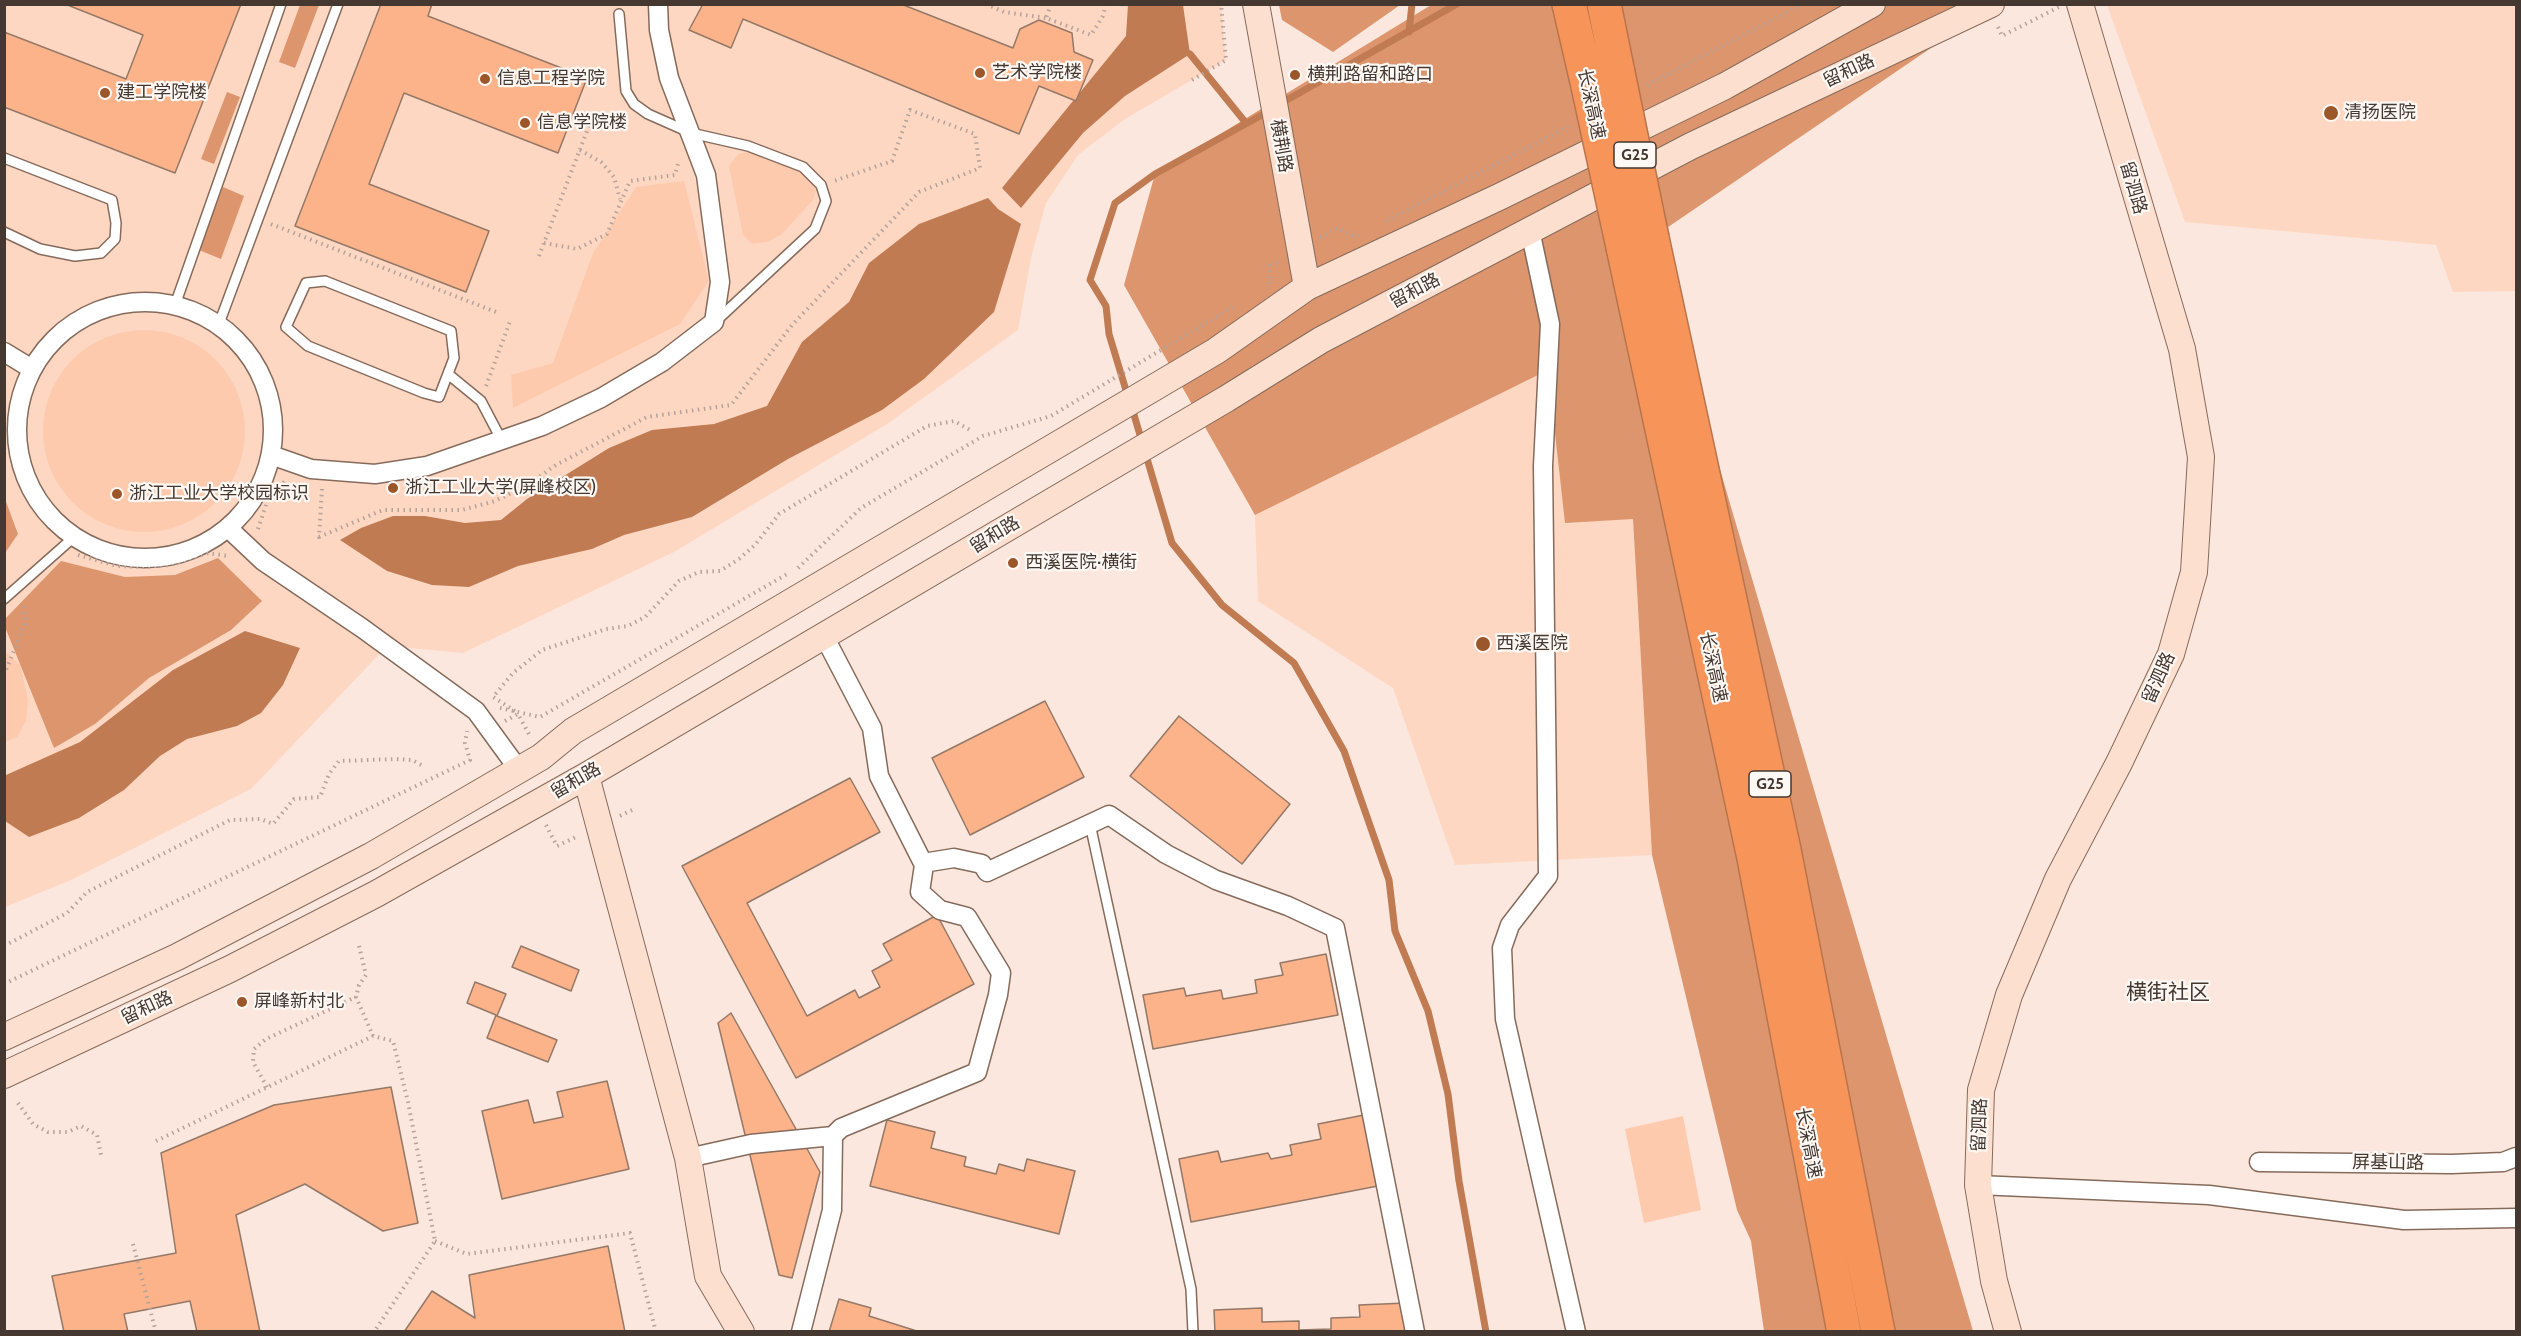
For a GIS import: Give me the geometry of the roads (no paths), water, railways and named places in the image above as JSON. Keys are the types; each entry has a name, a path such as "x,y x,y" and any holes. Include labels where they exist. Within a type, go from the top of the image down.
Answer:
{"highway":[{"name":"长深高速","path":"1569,4 1588,86 1637,242 1784,850 1878,1332"},
{"name":"长深高速","path":"1604,4 1618,73 1637,242 1844,1332"}],"main road":[{"name":"横荆路","path":"1256,4 1307,287"},
{"name":"留和路","path":"4,1037 177,957 371,856 541,758 573,731 1216,351 1307,287 1499,197 1725,86 1872,4"},
{"name":"留泗路","path":"2008,1332 1994,1281 1978,1185 1981,1090 2008,995 2058,879 2119,763 2171,654 2194,572 2200,457 2182,349 2080,4"},
{"name":"留和路","path":"4,1075 282,943 376,894 586,776 1226,399 1321,340 1692,146 1990,5"},
{"path":"586,776 688,1158 708,1276 741,1332"}],"street":[{"path":"271,455 317,469 375,474 427,466 502,441 601,398 662,362 714,322 720,282 706,175 669,78 659,30 658,4"},
{"path":"1530,230 1550,324 1543,466 1548,876 1510,925 1502,948 1505,1019 1576,1332"},
{"path":"138,302 175,306 219,321 245,350 261,374 270,400 274,428 271,455 262,483 248,507 228,528 200,546 169,556 136,558 114,553 74,537 50,516 32,490 20,460 16,429 21,398 32,369 48,346 62,333 93,313 119,304 138,302"},
{"path":"4,352 32,369"},
{"path":"228,528 263,561 362,628 476,711 519,770"},
{"path":"688,1158 751,1144 832,1136 841,1128 977,1072 998,995 1001,974 967,917 940,910 920,892 923,863 879,776 873,728 824,636"},
{"path":"923,863 954,858 982,864 987,872 1109,815 1166,854 1216,880 1288,906 1335,928 1415,1332"},
{"path":"801,1332 832,1210 832,1136"},
{"name":"屏基山路","path":"2259,1162 2452,1164 2503,1162 2517,1157"},
{"path":"1978,1185 2209,1195 2404,1220 2517,1218"}],"lane":[{"path":"175,306 281,4"},
{"path":"219,321 338,4"},
{"path":"619,14 626,91 634,104 648,114 691,133 748,146 802,167 821,185 826,201 815,229 714,322"},
{"path":"4,158 112,200 116,223 115,239 101,253 75,256 40,249 4,232"},
{"path":"325,281 452,331 454,358 448,374 439,397 308,346 286,327 295,302 306,282 325,281"},
{"path":"448,374 481,401 502,441"},
{"path":"4,599 74,537"},
{"path":"1090,824 1191,1289 1193,1332"}],"waterway":[{"path":"1409,32 1412,4"},
{"path":"1278,105 1457,4"},
{"path":"1190,54 1246,123"},
{"path":"1128,397 1109,334 1106,306 1090,280 1115,203 1155,174 1269,111"},
{"path":"1132,408 1172,543 1222,605 1294,663 1344,751 1389,880 1395,931 1428,1011 1448,1094 1459,1181 1486,1332"}],"place":[{"name":"艺术学院楼","path":"980,73"},
{"name":"横荆路留和路口","path":"1295,75"},
{"name":"信息工程学院","path":"485,79"},
{"name":"建工学院楼","path":"105,93"},
{"name":"清扬医院","path":"2331,113"},
{"name":"信息学院楼","path":"525,123"},
{"name":"浙江工业大学(屏峰校区)","path":"393,488"},
{"name":"浙江工业大学校园标识","path":"117,494"},
{"name":"西溪医院·横街","path":"1013,563"},
{"name":"西溪医院","path":"1483,644"},
{"name":"屏峰新村北","path":"242,1002"}],"district":[{"name":"横街社区","path":"2168,993"}]}
